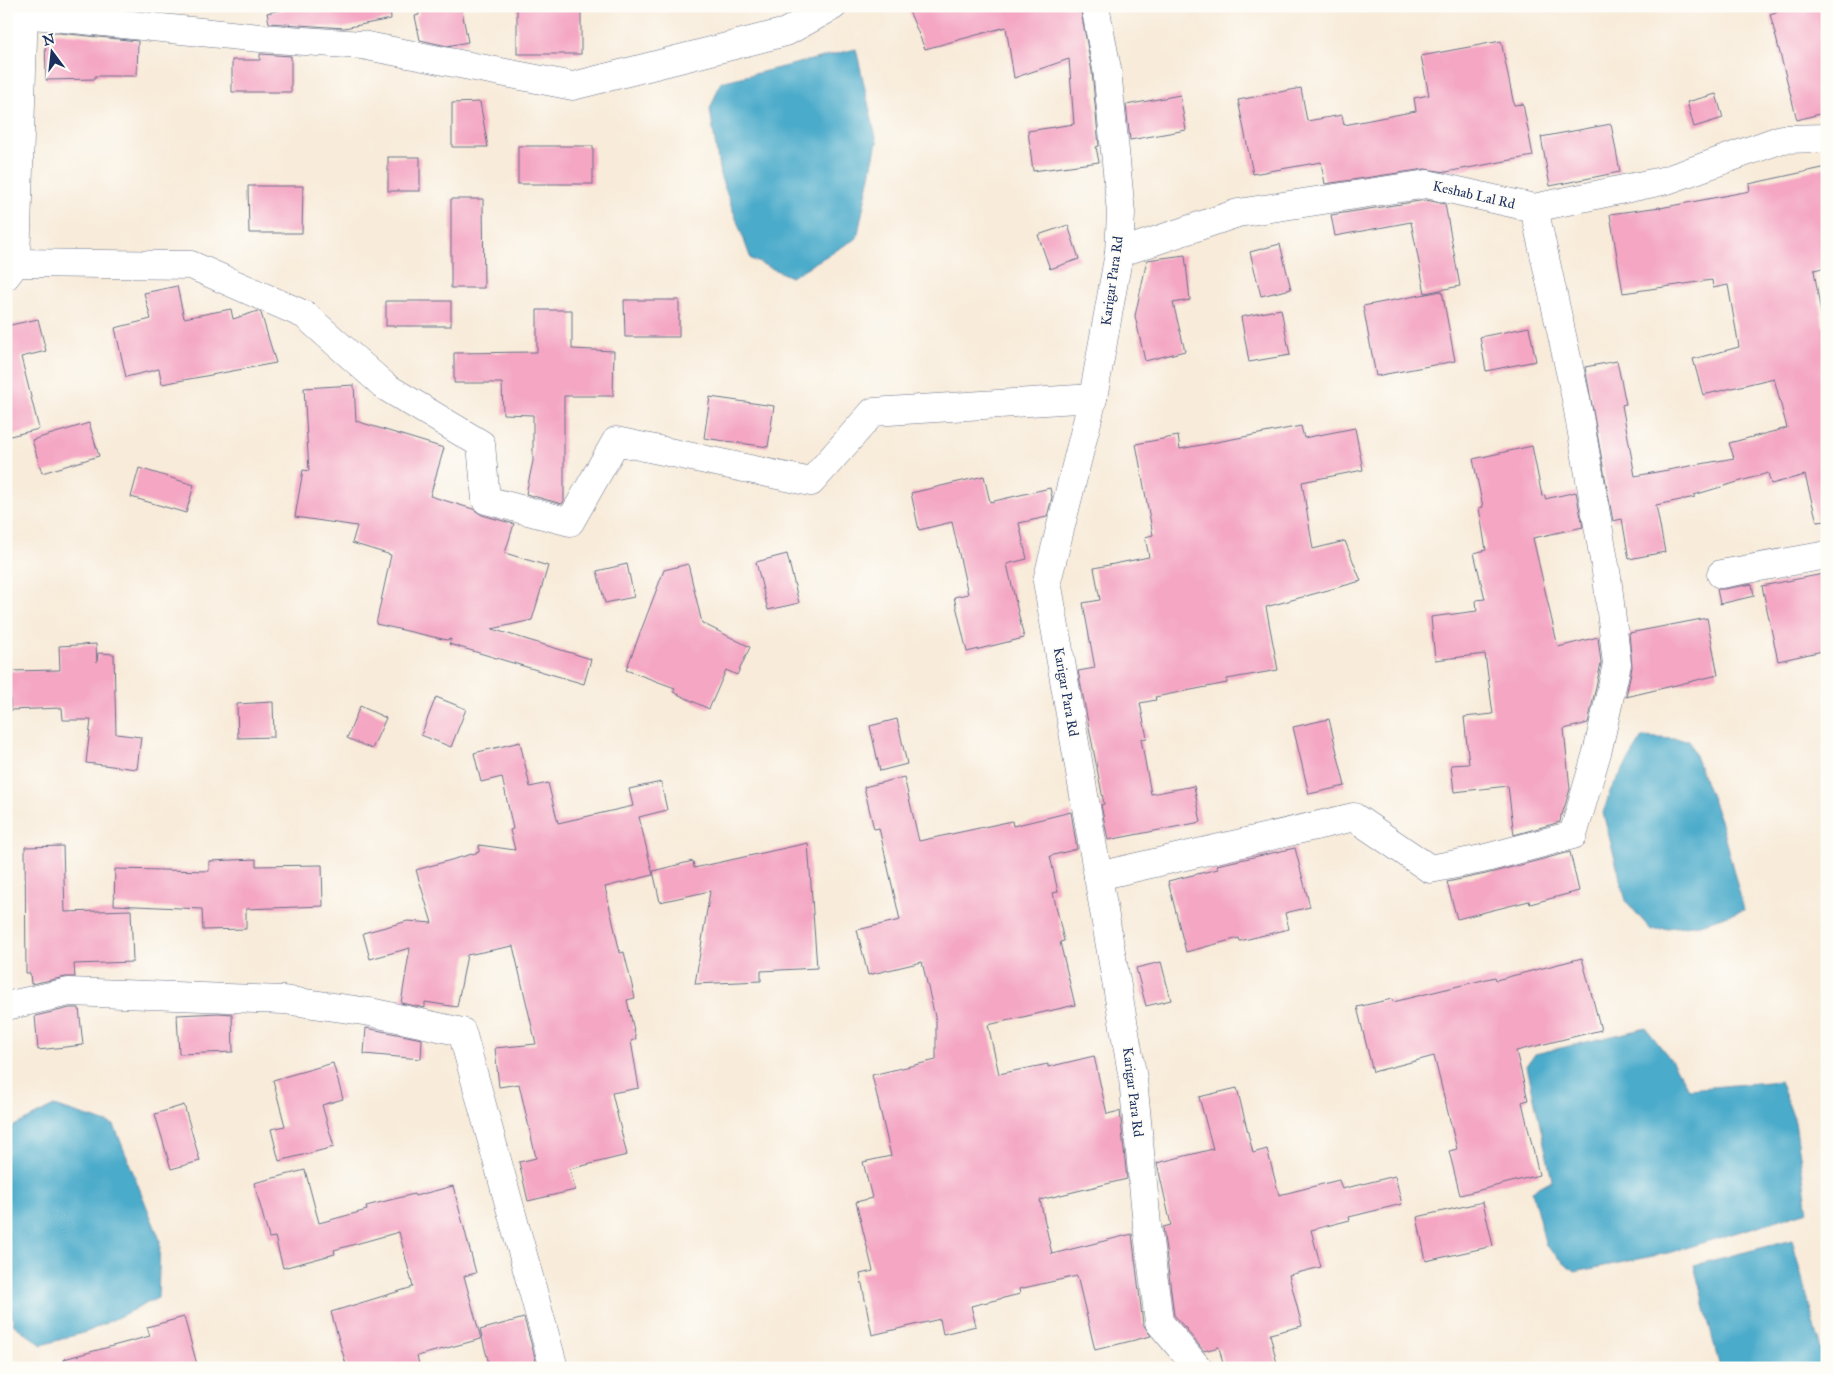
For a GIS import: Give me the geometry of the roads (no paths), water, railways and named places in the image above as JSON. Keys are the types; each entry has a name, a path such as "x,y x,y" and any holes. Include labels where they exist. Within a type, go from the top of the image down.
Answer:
{"street":[{"path":"833,6 786,32 573,86 362,45 260,38 24,10 11,270 191,265 305,315 386,387 480,444 486,500 570,522 616,441 811,482 873,412 1093,398"},
{"name":"Karigar Para Rd","path":"1095,6 1106,69 1121,212 1119,253 1093,398 1047,581 1133,1079 1147,1226 1159,1322 1198,1368"},
{"name":"Keshab Lal Rd","path":"1119,253 1238,213 1426,184 1534,208 1667,180 1782,139 1826,140"},
{"path":"1098,876 1354,816 1430,869 1482,859 1573,835 1598,749 1617,664 1607,577 1576,399 1534,208"},
{"path":"1722,574 1827,556"},
{"path":"6,1006 69,992 284,1000 370,1012 462,1032 554,1368"}],"water":[{"path":"856,49 877,142 857,238 791,277 751,259 720,175 710,109 721,82"},
{"path":"1643,737 1689,740 1720,820 1744,910 1700,924 1651,930 1626,901 1603,813 1611,789"},
{"path":"1646,1028 1671,1060 1689,1089 1780,1081 1795,1122 1808,1211 1668,1253 1575,1272 1546,1246 1532,1191 1552,1180 1527,1066 1535,1054"},
{"path":"54,1106 114,1125 160,1240 158,1298 89,1331 42,1345 14,1325 6,1295 6,1130"},
{"path":"1792,1240 1826,1368 1720,1368 1694,1265"}]}
